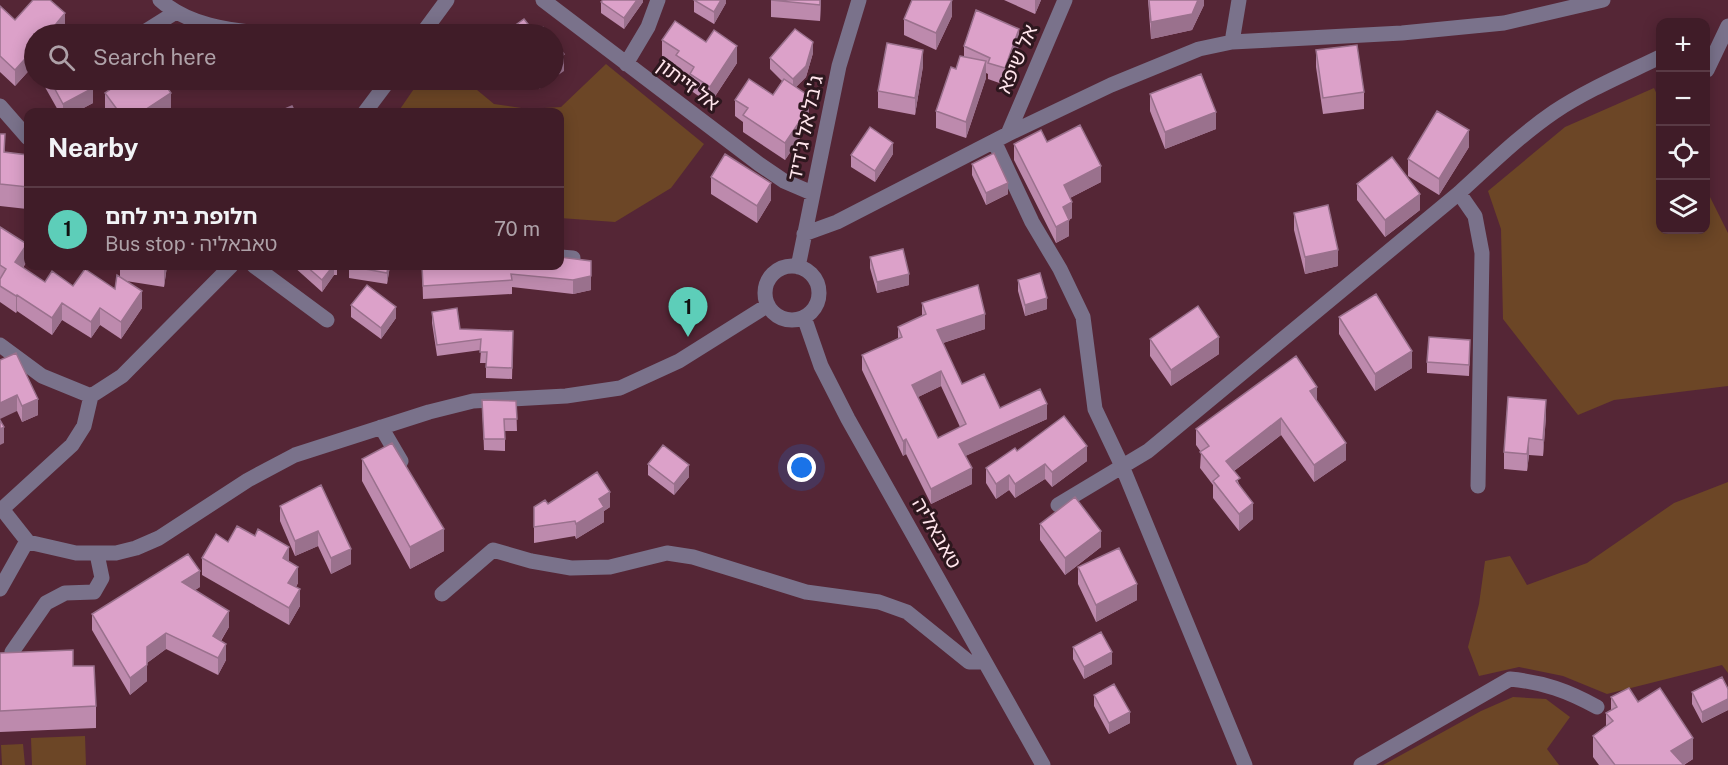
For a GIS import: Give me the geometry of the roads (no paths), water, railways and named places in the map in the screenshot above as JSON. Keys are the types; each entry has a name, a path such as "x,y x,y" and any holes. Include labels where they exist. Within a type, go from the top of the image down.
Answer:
{"street":[{"path":"160,0 189,20 205,24"},
{"path":"429,24 447,0"},
{"name":"אל זייתון","path":"543,0 767,170 797,188 812,193"},
{"path":"626,63 648,27 658,0"},
{"name":"ג'בל אל ג'דיד","path":"798,267 839,66 859,0"},
{"name":"אל שיפא","path":"1001,138 1065,0"},
{"path":"1232,42 1239,0"},
{"path":"804,234 861,210 1001,138 1154,66 1199,49 1232,42 1402,33 1504,23 1603,0"},
{"path":"157,24 176,12"},
{"path":"1710,40 1726,31"},
{"path":"1710,64 1726,31"},
{"path":"1058,505 1148,451 1460,193 1508,148 1555,112 1605,83 1656,59"},
{"path":"368,108 382,90"},
{"path":"0,106 24,133"},
{"path":"1001,138 1032,222 1060,269 1083,317 1095,409 1122,466 1245,765"},
{"path":"1460,193 1476,216 1482,253 1478,486"},
{"path":"798,267 812,275 819,290 816,306 804,317 788,320 773,312 768,305 766,288 774,274 781,269 798,267"},
{"path":"227,270 122,376 91,396 84,426 72,445 1,510 27,541 55,550 97,554 116,554 136,549 173,530 270,467 295,455 381,427 473,401 566,396 620,388 679,360 768,305"},
{"path":"259,270 327,320"},
{"name":"טאבאליה","path":"804,317 821,366 848,419 1043,765"},
{"path":"0,345 42,376 91,396"},
{"path":"381,427 410,476"},
{"path":"0,590 27,541"},
{"path":"442,594 493,550 531,561 571,568 610,567 667,554 693,556 806,592 879,602 907,612 969,663 984,662"},
{"path":"12,652 46,603 65,593 94,592 102,578 97,554"},
{"path":"1361,765 1510,679 1537,681 1572,693 1597,706"}],"place":[{"name":"חלופת בית לחם","path":"688,337"}]}
